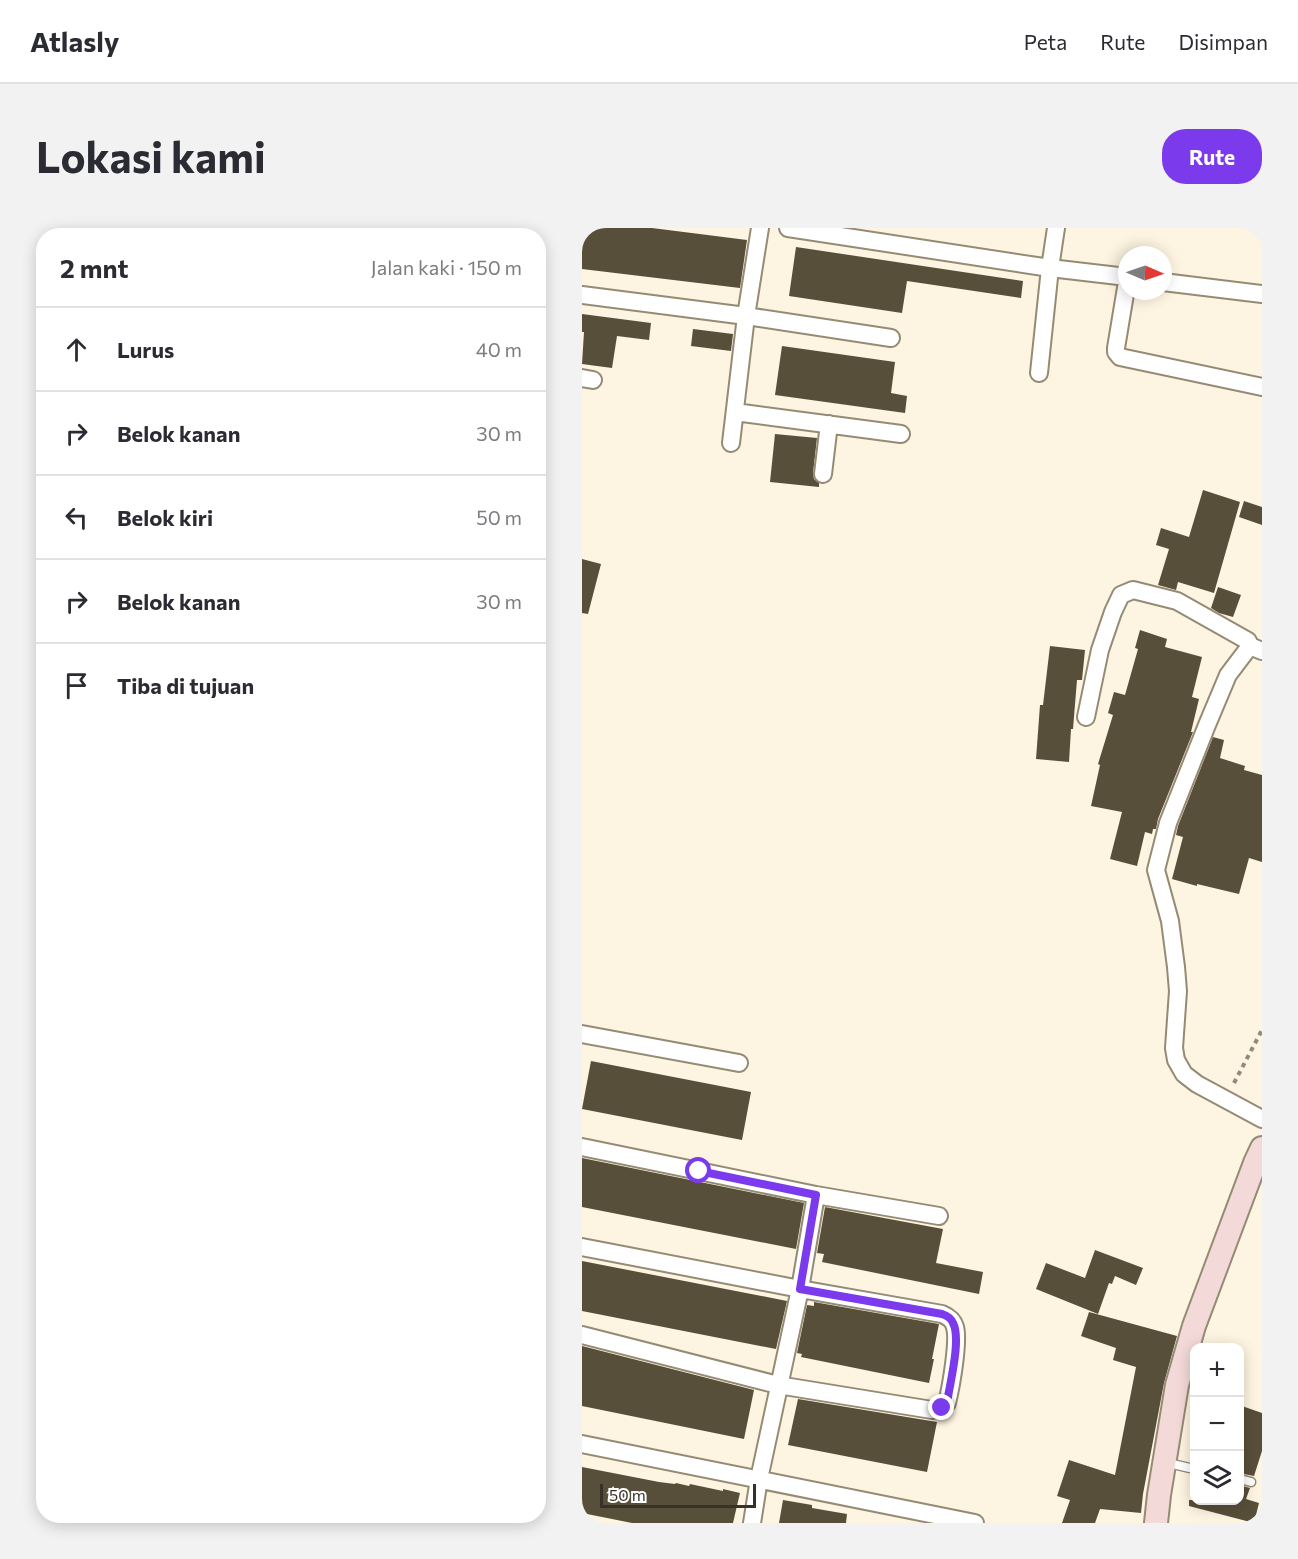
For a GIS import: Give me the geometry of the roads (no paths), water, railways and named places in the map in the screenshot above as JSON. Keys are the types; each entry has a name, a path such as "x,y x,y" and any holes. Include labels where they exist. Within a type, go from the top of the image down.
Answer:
{"street":[{"path":"731,443 746,316 760,228"},
{"path":"788,228 1118,278"},
{"path":"1040,373 1056,228"},
{"path":"1172,283 1262,294"},
{"path":"582,295 746,316 891,338"},
{"path":"1124,300 1116,348 1120,357 1262,387"},
{"path":"735,412 901,434"},
{"path":"823,474 829,424"},
{"path":"1086,717 1100,650 1113,612 1121,595 1127,592 1133,590 1177,601 1248,641 1256,649 1228,675 1168,823 1156,870 1170,921 1176,967 1178,991 1175,1056 1184,1074 1197,1084 1262,1119"},
{"path":"582,1034 739,1063"},
{"path":"582,1147 816,1195 939,1216"},
{"path":"1156,1523 1177,1385 1194,1326 1260,1159"},
{"path":"752,1523 778,1385 800,1289 816,1195"},
{"path":"582,1247 942,1314 949,1317 954,1324 957,1338 945,1406 932,1410 778,1385 582,1335"},
{"path":"582,1444 975,1523"}],"lane":[{"path":"1164,1462 1190,1468"},
{"path":"1244,1480 1251,1482"}]}
